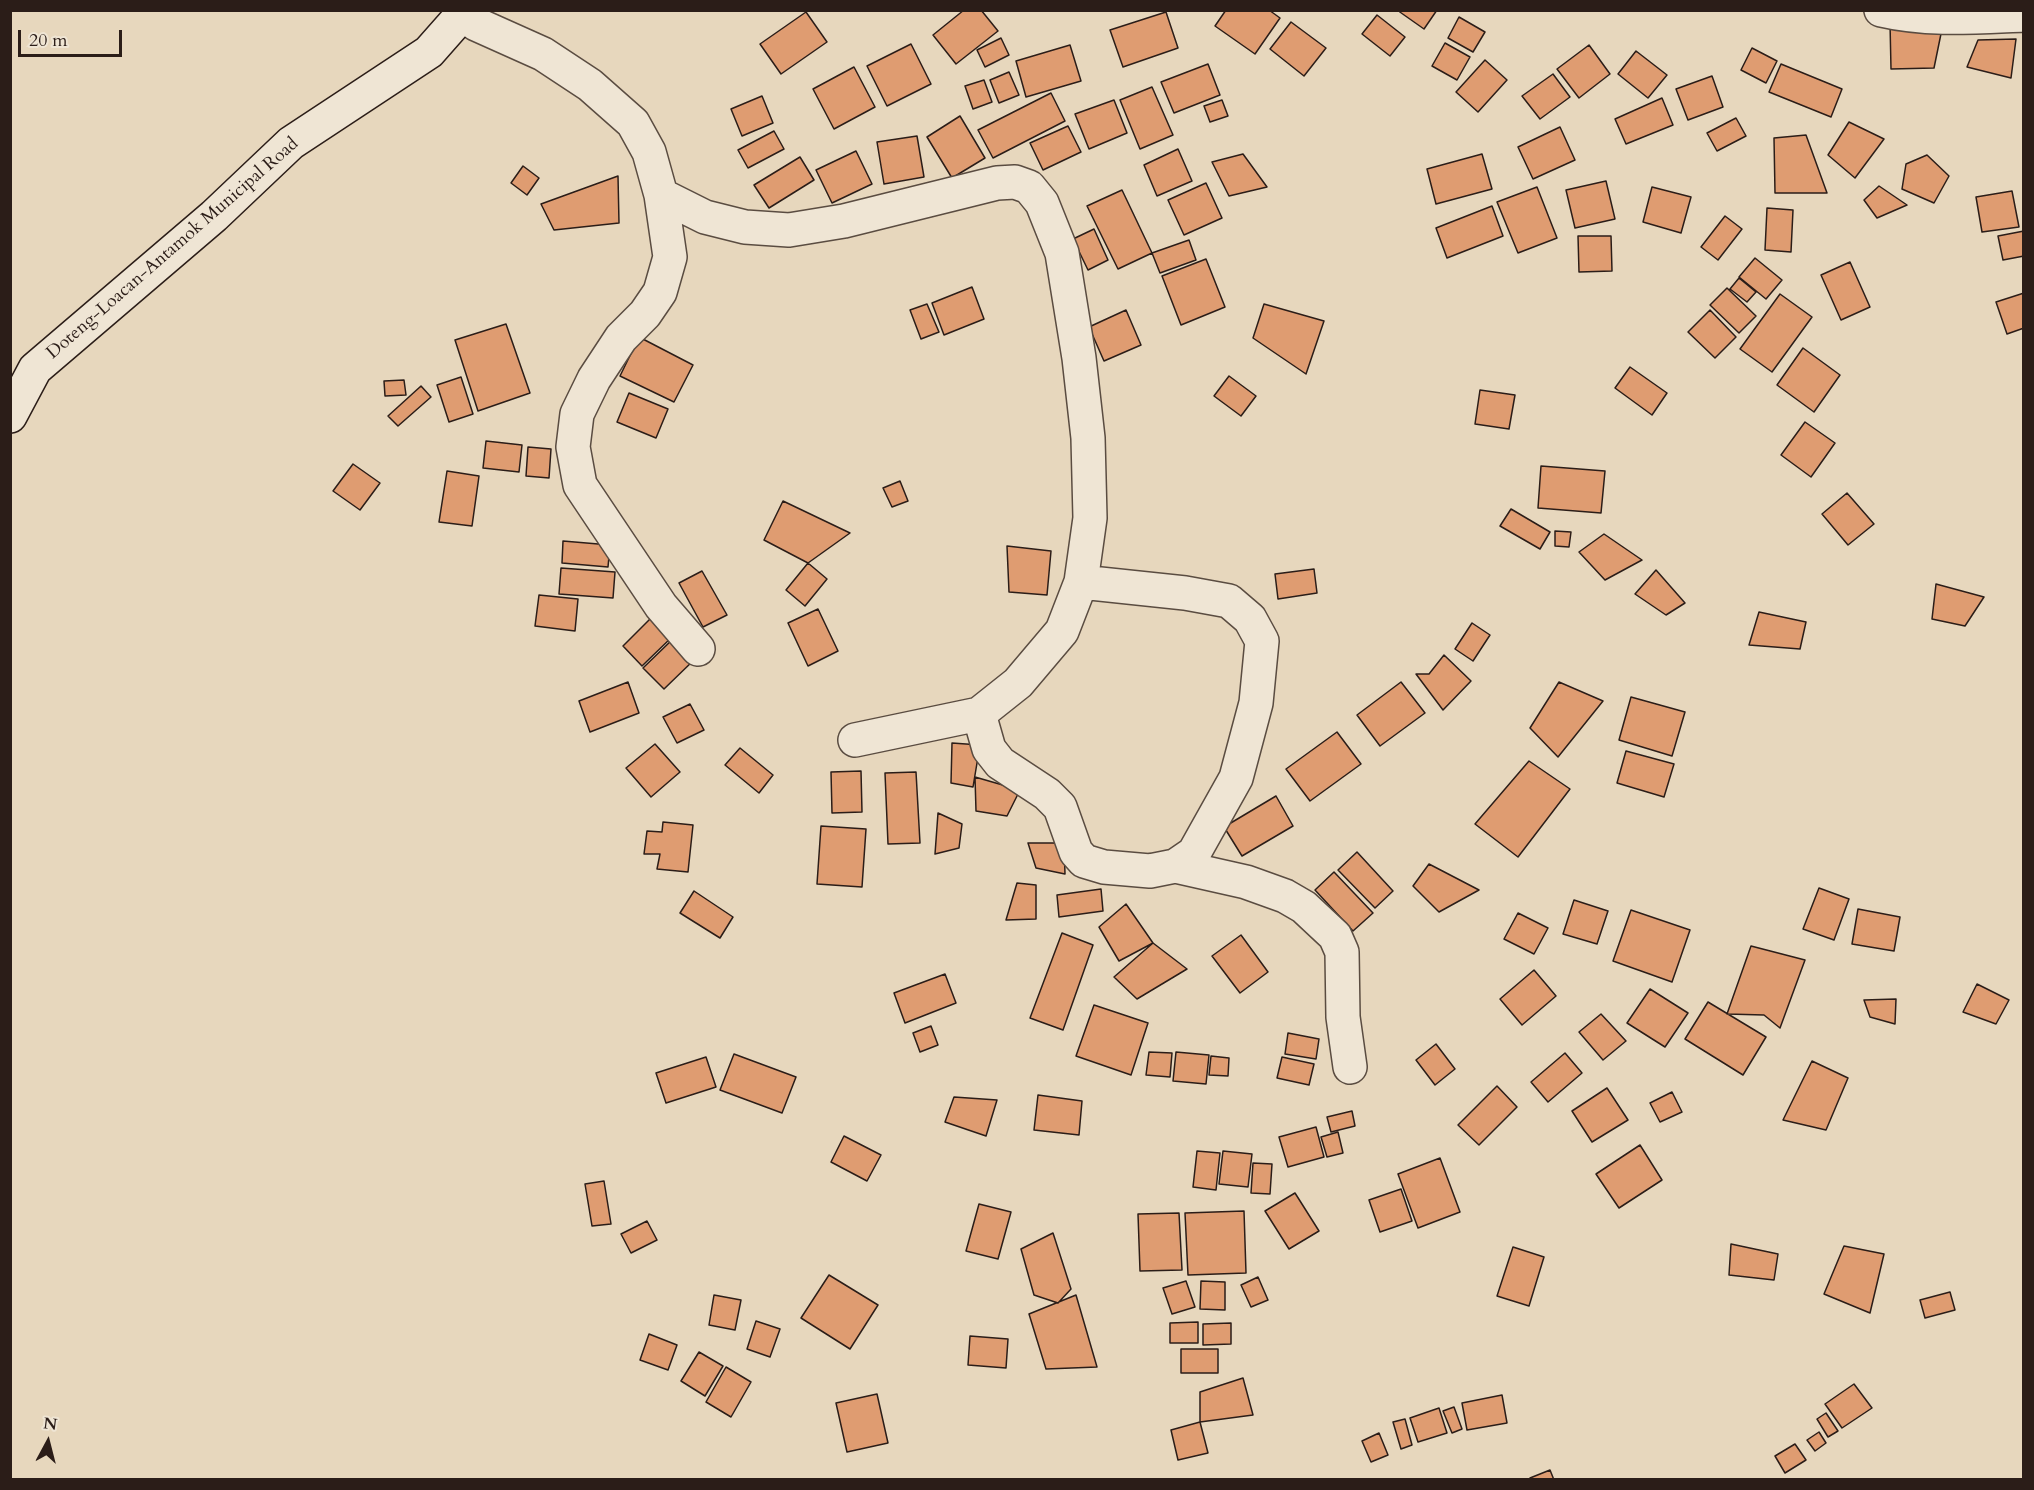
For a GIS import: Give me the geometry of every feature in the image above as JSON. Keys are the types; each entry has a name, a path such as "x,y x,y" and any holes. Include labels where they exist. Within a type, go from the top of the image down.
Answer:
{"street":[{"path":"1881,10 1899,15 1940,18 2024,15"},
{"path":"473,15 543,54 590,85 633,123 649,152 661,195 670,257 660,292 645,314 621,338 594,379 577,414 573,447 580,485 661,606 698,649"},
{"name":"Doteng-Loacan-Antamok Municipal Road","path":"10,416 35,369 214,216 291,143 429,52 473,15"},
{"path":"661,195 705,217 745,227 789,230 844,221 997,183 1015,182 1029,187 1042,203 1062,253 1079,358 1088,438 1090,518 1081,582 1062,631 1018,683 979,714 855,740"},
{"path":"979,714 989,749 1000,763 1047,794 1060,807 1076,852 1084,861 1104,867 1150,871 1175,866 1194,854 1236,778 1256,703 1262,641 1250,619 1229,601 1185,592 1081,582"},
{"path":"1175,866 1246,882 1285,896 1304,907 1335,936 1342,952 1343,1017 1350,1066"}],"building":[{"path":"964,10 981,10 998,31 956,64 933,35"},
{"path":"1226,10 1269,10 1280,18 1255,54 1215,26"},
{"path":"1397,10 1437,10 1424,29"},
{"path":"806,12 827,42 781,74 760,44"},
{"path":"1166,12 1178,48 1123,67 1110,30"},
{"path":"1377,15 1405,37 1390,56 1362,34"},
{"path":"1459,17 1485,32 1473,52 1448,38"},
{"path":"1291,22 1326,48 1304,76 1270,49"},
{"path":"1890,23 1943,24 1934,68 1891,69"},
{"path":"1001,38 1009,55 985,67 977,50"},
{"path":"2016,39 2011,78 1967,67 1978,40"},
{"path":"1445,43 1470,57 1457,80 1432,66"},
{"path":"911,44 931,84 887,106 867,66"},
{"path":"1070,45 1081,81 1026,97 1016,61"},
{"path":"1589,45 1610,74 1579,98 1557,69"},
{"path":"1752,48 1777,61 1766,83 1741,70"},
{"path":"1636,51 1667,75 1648,98 1618,74"},
{"path":"1485,60 1507,80 1478,112 1456,92"},
{"path":"1208,64 1220,95 1174,113 1161,82"},
{"path":"1781,64 1842,89 1831,117 1769,92"},
{"path":"854,67 875,107 834,129 813,89"},
{"path":"1009,72 1019,95 999,103 990,80"},
{"path":"1553,74 1570,97 1540,119 1522,96"},
{"path":"1712,76 1723,107 1688,120 1676,89"},
{"path":"984,80 992,102 973,109 965,86"},
{"path":"1152,87 1173,135 1140,149 1120,100"},
{"path":"1051,93 1065,121 993,158 978,130"},
{"path":"762,96 773,123 742,136 731,109"},
{"path":"1662,98 1673,125 1626,144 1615,119"},
{"path":"1114,100 1127,133 1089,149 1075,114"},
{"path":"1222,100 1228,116 1210,122 1204,106"},
{"path":"960,116 985,158 952,178 927,137"},
{"path":"1736,118 1746,136 1717,151 1707,133"},
{"path":"1849,122 1884,139 1855,178 1828,155"},
{"path":"1068,126 1081,152 1043,170 1030,143"},
{"path":"1560,127 1575,160 1533,179 1518,147"},
{"path":"774,131 784,149 748,168 738,150"},
{"path":"1806,135 1827,193 1775,193 1774,138"},
{"path":"917,136 924,177 884,184 877,142"},
{"path":"1178,149 1192,181 1157,196 1144,165"},
{"path":"856,151 872,184 832,203 816,170"},
{"path":"1243,154 1267,187 1229,196 1212,162"},
{"path":"1482,154 1492,189 1436,204 1427,169"},
{"path":"1927,155 1949,176 1934,203 1902,189 1906,164"},
{"path":"800,157 814,180 769,208 754,185"},
{"path":"523,166 539,178 527,195 511,183"},
{"path":"618,176 619,223 554,230 541,204"},
{"path":"1606,181 1615,219 1575,228 1566,190"},
{"path":"1206,183 1222,218 1184,235 1168,200"},
{"path":"1879,186 1907,205 1877,218 1864,200"},
{"path":"1537,187 1557,238 1518,253 1497,202"},
{"path":"1652,187 1691,197 1681,233 1643,222"},
{"path":"1122,190 1152,253 1118,269 1087,206"},
{"path":"2012,191 2019,227 1982,232 1976,197"},
{"path":"1492,206 1503,236 1447,258 1436,228"},
{"path":"1767,208 1793,210 1791,252 1765,250"},
{"path":"1725,216 1742,229 1718,260 1701,247"},
{"path":"1094,229 1108,260 1088,270 1073,239"},
{"path":"2024,231 2024,256 2003,260 1998,236"},
{"path":"1578,236 1611,236 1612,271 1579,272"},
{"path":"1189,240 1196,260 1160,273 1152,253"},
{"path":"1755,258 1782,280 1766,299 1739,277"},
{"path":"1206,259 1225,307 1181,325 1162,276"},
{"path":"1850,262 1870,307 1841,320 1821,275"},
{"path":"1739,278 1756,292 1747,302 1730,289"},
{"path":"972,287 984,319 944,335 932,303"},
{"path":"1727,288 1756,316 1739,333 1710,305"},
{"path":"2024,293 2024,328 2007,334 1996,302"},
{"path":"1780,294 1812,317 1772,372 1740,349"},
{"path":"927,304 939,332 921,339 910,310"},
{"path":"1264,304 1324,321 1306,374 1253,338"},
{"path":"1126,310 1141,345 1104,361 1089,327"},
{"path":"1710,310 1736,337 1715,358 1688,332"},
{"path":"506,324 530,393 478,411 455,340"},
{"path":"639,337 693,365 674,402 620,376"},
{"path":"1803,348 1840,375 1814,412 1777,385"},
{"path":"1630,367 1667,393 1652,415 1615,388"},
{"path":"1229,376 1256,396 1241,416 1214,396"},
{"path":"461,377 473,414 449,422 437,385"},
{"path":"404,380 406,395 385,396 384,381"},
{"path":"421,386 431,397 398,426 388,416"},
{"path":"1480,390 1515,395 1509,429 1475,424"},
{"path":"629,393 668,409 656,438 617,422"},
{"path":"1805,422 1835,443 1811,477 1781,455"},
{"path":"486,441 522,445 519,472 483,468"},
{"path":"528,447 551,449 549,478 526,476"},
{"path":"353,464 380,483 360,510 333,491"},
{"path":"1541,466 1605,471 1601,513 1538,508"},
{"path":"447,471 479,476 472,526 439,522"},
{"path":"900,481 908,501 892,507 883,488"},
{"path":"1847,493 1874,524 1848,545 1822,514"},
{"path":"783,501 850,533 808,563 764,540"},
{"path":"1511,509 1550,532 1540,549 1500,526"},
{"path":"1555,531 1571,532 1569,547 1555,546"},
{"path":"1604,534 1642,560 1605,580 1579,552"},
{"path":"563,541 610,545 608,567 562,563"},
{"path":"1007,546 1051,551 1047,595 1009,592"},
{"path":"808,563 827,579 805,606 786,590"},
{"path":"561,568 615,572 613,598 559,594"},
{"path":"1314,569 1317,593 1278,599 1275,574"},
{"path":"1656,570 1685,603 1666,615 1635,594"},
{"path":"702,571 727,615 703,627 679,583"},
{"path":"1936,584 1984,597 1965,626 1932,619"},
{"path":"539,595 578,599 575,631 535,626"},
{"path":"818,609 838,651 808,666 788,623"},
{"path":"1759,612 1806,622 1800,649 1749,645"},
{"path":"653,616 673,636 642,666 623,646"},
{"path":"1472,623 1490,635 1473,661 1455,649"},
{"path":"675,637 696,658 664,689 643,668"},
{"path":"1444,655 1471,681 1443,710 1416,674 1429,674"},
{"path":"628,682 639,713 590,732 579,701"},
{"path":"1401,682 1425,713 1380,746 1357,715"},
{"path":"1559,682 1603,701 1558,757 1530,728"},
{"path":"1631,697 1685,712 1672,756 1619,740"},
{"path":"690,704 704,730 677,743 663,717"},
{"path":"1337,732 1361,764 1310,801 1286,769"},
{"path":"952,743 980,745 973,787 951,783"},
{"path":"655,744 680,772 651,797 626,768"},
{"path":"740,748 773,775 759,793 725,765"},
{"path":"1626,751 1674,764 1664,797 1617,783"},
{"path":"1529,761 1570,789 1518,857 1475,824"},
{"path":"861,771 862,812 832,813 831,772"},
{"path":"916,772 920,843 888,844 885,773"},
{"path":"975,777 1020,790 1007,816 976,811"},
{"path":"1276,796 1293,826 1242,856 1224,827"},
{"path":"938,813 962,824 959,848 935,854"},
{"path":"663,822 693,825 688,872 657,869 660,854 644,854 647,831 662,832"},
{"path":"821,826 866,829 862,887 817,884"},
{"path":"1028,843 1064,843 1065,874 1036,868"},
{"path":"1357,852 1393,891 1375,908 1338,870"},
{"path":"1429,864 1479,890 1439,912 1413,886"},
{"path":"1334,872 1373,913 1353,931 1315,890"},
{"path":"1017,883 1036,885 1036,919 1006,920"},
{"path":"1819,888 1849,899 1834,940 1803,929"},
{"path":"1101,889 1103,911 1059,917 1057,895"},
{"path":"694,891 733,917 720,938 680,913"},
{"path":"1574,900 1608,911 1597,944 1563,934"},
{"path":"1126,904 1153,943 1119,961 1099,927"},
{"path":"1858,909 1900,917 1894,951 1852,944"},
{"path":"1631,910 1690,930 1672,982 1613,961"},
{"path":"1518,913 1548,928 1534,954 1504,939"},
{"path":"1062,933 1093,945 1063,1030 1030,1018"},
{"path":"1241,935 1268,972 1240,993 1212,956"},
{"path":"1153,943 1187,969 1137,999 1114,977"},
{"path":"1751,946 1805,960 1780,1028 1764,1015 1727,1014"},
{"path":"1534,970 1556,996 1522,1025 1500,999"},
{"path":"945,974 956,1003 905,1023 894,993"},
{"path":"1977,984 2009,1000 1996,1024 1963,1012"},
{"path":"1650,989 1688,1013 1665,1047 1627,1023"},
{"path":"1896,999 1895,1024 1870,1017 1864,1000"},
{"path":"1708,1002 1766,1037 1743,1075 1685,1039"},
{"path":"1094,1005 1148,1023 1131,1075 1076,1056"},
{"path":"1601,1014 1626,1041 1603,1060 1579,1032"},
{"path":"931,1026 938,1045 920,1052 913,1033"},
{"path":"1288,1033 1319,1039 1316,1059 1285,1054"},
{"path":"1436,1044 1455,1069 1435,1085 1416,1060"},
{"path":"1149,1052 1172,1053 1170,1077 1146,1075"},
{"path":"1176,1052 1209,1055 1206,1084 1173,1081"},
{"path":"1565,1053 1582,1073 1548,1102 1531,1082"},
{"path":"734,1054 796,1077 782,1113 720,1090"},
{"path":"1211,1056 1229,1058 1228,1076 1209,1075"},
{"path":"706,1057 716,1087 666,1103 656,1073"},
{"path":"1282,1057 1314,1064 1309,1085 1277,1078"},
{"path":"1812,1061 1848,1078 1826,1130 1783,1120"},
{"path":"1497,1086 1517,1107 1479,1145 1458,1125"},
{"path":"1607,1088 1628,1120 1592,1142 1572,1111"},
{"path":"1672,1092 1682,1112 1660,1122 1650,1103"},
{"path":"1038,1095 1082,1101 1079,1135 1034,1130"},
{"path":"954,1097 997,1100 986,1136 945,1122"},
{"path":"1352,1111 1355,1126 1331,1132 1327,1117"},
{"path":"1316,1127 1324,1157 1288,1167 1279,1137"},
{"path":"1338,1132 1343,1153 1327,1157 1321,1137"},
{"path":"844,1136 881,1155 867,1181 831,1162"},
{"path":"1640,1145 1662,1180 1619,1208 1596,1174"},
{"path":"1197,1151 1220,1153 1216,1190 1193,1187"},
{"path":"1223,1151 1252,1154 1248,1187 1219,1184"},
{"path":"1440,1158 1460,1212 1418,1228 1398,1174"},
{"path":"1253,1163 1272,1164 1270,1194 1251,1193"},
{"path":"604,1181 611,1224 592,1226 585,1184"},
{"path":"1401,1189 1412,1221 1380,1232 1369,1200"},
{"path":"1295,1193 1319,1231 1289,1249 1265,1211"},
{"path":"979,1204 1011,1212 998,1259 966,1251"},
{"path":"1244,1211 1246,1273 1188,1275 1185,1213"},
{"path":"1179,1213 1182,1270 1140,1271 1138,1214"},
{"path":"647,1221 657,1240 631,1253 621,1234"},
{"path":"1053,1233 1071,1289 1058,1303 1034,1295 1021,1249"},
{"path":"1731,1244 1778,1254 1774,1280 1729,1275"},
{"path":"1844,1246 1884,1254 1870,1313 1824,1294"},
{"path":"1513,1247 1544,1257 1529,1306 1497,1296"},
{"path":"829,1275 878,1305 850,1349 801,1318"},
{"path":"1258,1277 1268,1300 1251,1307 1241,1285"},
{"path":"1186,1281 1195,1307 1172,1314 1163,1288"},
{"path":"1201,1281 1225,1282 1225,1310 1200,1309"},
{"path":"1950,1292 1955,1310 1925,1318 1920,1300"},
{"path":"714,1295 741,1300 735,1330 709,1325"},
{"path":"1076,1295 1097,1367 1046,1369 1029,1314"},
{"path":"756,1321 780,1329 770,1357 747,1349"},
{"path":"1198,1322 1198,1343 1170,1343 1170,1323"},
{"path":"1231,1323 1231,1344 1203,1345 1203,1324"},
{"path":"649,1334 677,1345 668,1370 640,1360"},
{"path":"970,1336 1008,1339 1006,1368 968,1365"},
{"path":"1181,1349 1218,1349 1218,1373 1181,1373"},
{"path":"699,1352 723,1366 705,1396 681,1381"},
{"path":"726,1367 751,1382 731,1417 706,1402"},
{"path":"1243,1378 1253,1415 1200,1422 1200,1392"},
{"path":"1854,1384 1872,1408 1842,1428 1825,1404"},
{"path":"877,1394 888,1443 847,1452 836,1403"},
{"path":"1502,1395 1507,1423 1467,1430 1462,1403"},
{"path":"1454,1407 1462,1429 1452,1433 1443,1411"},
{"path":"1439,1408 1447,1433 1418,1442 1410,1418"},
{"path":"1826,1413 1838,1431 1828,1437 1817,1419"},
{"path":"1405,1419 1412,1445 1401,1449 1393,1422"},
{"path":"1200,1422 1208,1453 1178,1460 1171,1430"},
{"path":"1819,1432 1826,1443 1815,1451 1807,1440"},
{"path":"1379,1433 1388,1455 1371,1462 1362,1441"},
{"path":"1795,1444 1806,1460 1785,1473 1775,1456"},
{"path":"1550,1470 1554,1480 1530,1480 1530,1478"}]}
